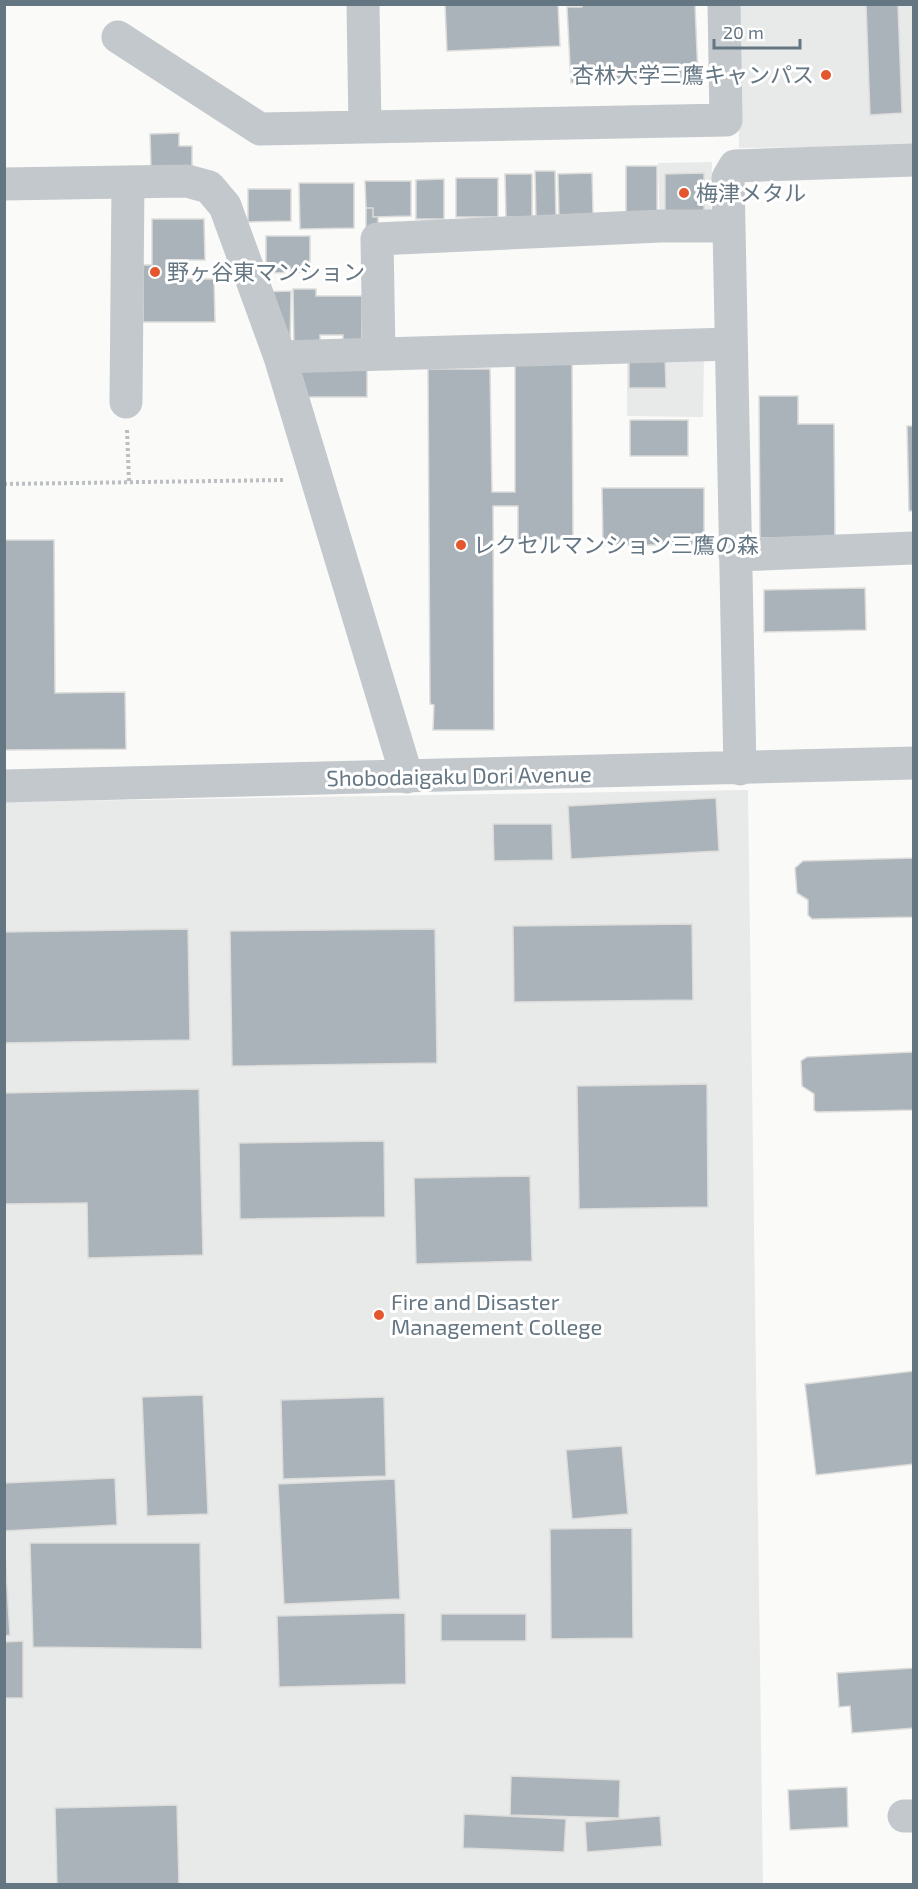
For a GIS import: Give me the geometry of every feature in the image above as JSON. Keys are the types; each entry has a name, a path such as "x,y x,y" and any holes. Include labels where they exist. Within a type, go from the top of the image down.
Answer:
{"street":[{"path":"363,4 365,127"},
{"path":"118,37 260,129 726,120 724,4"},
{"path":"740,769 728,178 735,166 914,160"},
{"path":"126,402 128,182"},
{"path":"4,184 187,182 209,187 225,206 280,357 407,777"},
{"path":"380,354 377,239 660,226 728,226"},
{"path":"280,357 731,344"},
{"path":"735,555 914,548"},
{"name":"Shobodaigaku Dori Avenue","path":"4,786 914,763"}],"path":[{"path":"126,402 129,481"},
{"path":"4,484 316,480"}],"shaded area":[{"name":"杏林大学三鷹キャンパス","path":"738,5 913,5 913,146 739,148"},
{"path":"712,162 711,227 660,226 658,163"},
{"path":"627,354 704,355 703,417 627,416"},
{"name":"Fire and Disaster Management College","path":"748,790 763,1884 5,1884 4,802"}],"building":[{"path":"445,4 558,4 560,46 447,51"},
{"path":"582,4 695,4 698,77 571,83 567,7 582,7"},
{"path":"866,4 898,4 902,113 870,115"},
{"path":"179,133 179,146 192,146 192,166 151,167 150,134"},
{"path":"626,166 657,166 657,214 626,215"},
{"path":"535,171 555,171 556,217 536,217"},
{"path":"592,173 593,214 559,215 558,174"},
{"name":"梅津メタル","path":"704,173 704,211 665,212 665,174"},
{"path":"505,174 532,174 532,217 506,217"},
{"path":"456,178 498,178 498,217 456,217"},
{"path":"444,179 444,219 416,219 416,180"},
{"path":"365,181 411,181 411,216 373,217 373,208 366,208"},
{"path":"299,183 354,183 354,228 300,229"},
{"path":"248,189 291,189 291,221 248,222"},
{"path":"366,208 373,208 373,217 378,217 378,229 366,229"},
{"name":"野ヶ谷東マンション","path":"152,219 204,219 205,260 166,260 166,279 214,279 215,322 143,322 143,265 152,265"},
{"path":"266,236 310,236 310,272 266,273"},
{"path":"293,289 316,289 316,296 362,296 362,340 343,340 343,335 320,335 320,343 294,343"},
{"path":"291,291 290,343 260,292"},
{"path":"629,354 665,354 666,388 629,388"},
{"name":"レクセルマンション三鷹の森","path":"515,361 572,361 573,539 518,540 518,506 493,506 494,730 433,730 434,705 430,704 428,369 490,369 492,492 515,492"},
{"path":"295,369 367,369 367,397 295,397"},
{"path":"759,396 798,396 798,424 834,424 835,537 760,538"},
{"path":"630,420 688,420 688,456 630,456"},
{"path":"907,426 914,426 914,511 909,511"},
{"path":"602,488 704,488 704,545 603,545"},
{"path":"4,540 54,540 55,693 125,692 126,749 4,750"},
{"path":"865,588 866,630 764,632 764,590"},
{"path":"716,798 719,851 571,859 568,806"},
{"path":"493,824 552,824 553,860 494,861"},
{"path":"914,858 914,917 812,919 808,915 808,900 797,893 795,868 803,861"},
{"path":"692,924 693,1000 514,1002 513,926"},
{"path":"188,929 190,1040 4,1043 4,932"},
{"path":"435,929 437,1063 232,1066 230,931"},
{"path":"914,1052 914,1110 817,1112 814,1110 814,1094 802,1086 801,1061 807,1057"},
{"path":"707,1084 708,1207 579,1209 577,1086"},
{"path":"199,1089 203,1255 88,1258 87,1203 4,1204 4,1093"},
{"path":"384,1141 385,1217 240,1219 239,1143"},
{"path":"530,1176 532,1261 416,1264 414,1178"},
{"path":"914,1371 914,1464 816,1475 805,1384"},
{"path":"203,1395 208,1514 147,1516 142,1397"},
{"path":"384,1397 386,1476 283,1479 281,1400"},
{"path":"622,1446 628,1514 572,1519 566,1450"},
{"path":"115,1478 117,1525 4,1531 4,1483"},
{"path":"395,1479 400,1599 284,1604 278,1484"},
{"path":"632,1528 633,1638 551,1639 550,1529"},
{"path":"4,1538 10,1635 4,1636"},
{"path":"30,1543 200,1543 202,1649 33,1647"},
{"path":"405,1613 406,1684 279,1687 277,1616"},
{"path":"441,1614 526,1614 526,1641 441,1641"},
{"path":"23,1641 23,1698 4,1698 4,1642"},
{"path":"914,1668 914,1728 852,1733 850,1706 839,1707 837,1673"},
{"path":"511,1776 620,1780 619,1818 510,1815"},
{"path":"847,1787 848,1827 790,1830 788,1790"},
{"path":"177,1805 179,1884 57,1884 55,1808"},
{"path":"464,1814 566,1819 564,1852 463,1848"},
{"path":"660,1816 662,1846 587,1852 585,1822"}],"place":[{"name":"杏林大学三鷹キャンパス","path":"826,75"},
{"name":"梅津メタル","path":"684,193"},
{"name":"野ヶ谷東マンション","path":"155,272"},
{"name":"レクセルマンション三鷹の森","path":"461,545"},
{"name":"Fire and Disaster Management College","path":"379,1315"}]}
